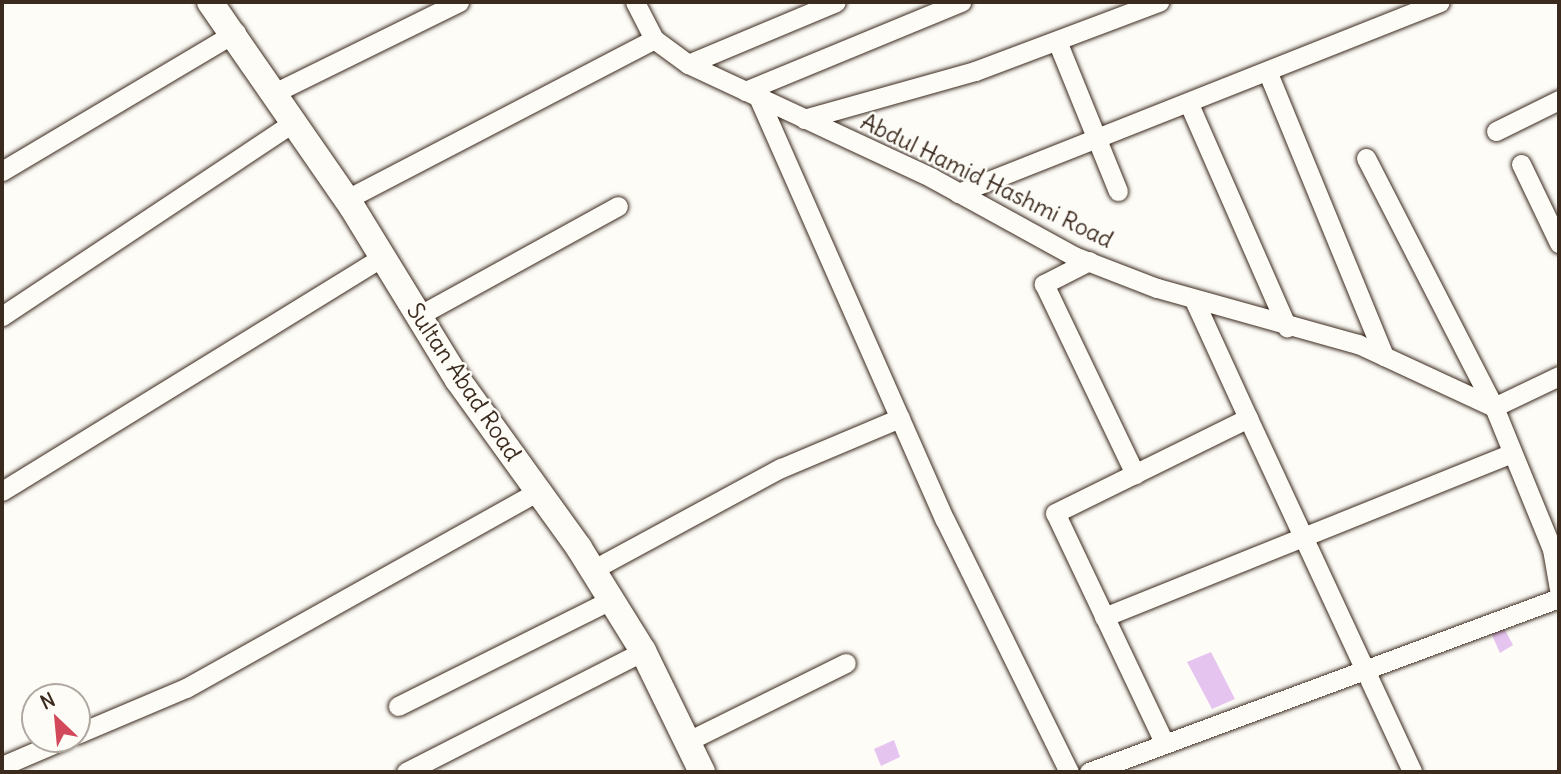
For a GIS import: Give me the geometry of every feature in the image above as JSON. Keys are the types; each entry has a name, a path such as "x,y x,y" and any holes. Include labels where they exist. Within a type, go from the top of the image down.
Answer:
{"street":[{"path":"276,92 459,2"},
{"path":"347,200 654,39 635,2"},
{"path":"688,64 836,2"},
{"path":"961,2 752,95 900,418 1069,772"},
{"path":"804,119 1057,41 1159,2"},
{"path":"958,192 1096,142 1440,2"},
{"name":"Sultan Abad Road","path":"220,5 347,200 418,316 611,600 643,651 702,772"},
{"path":"2,171 236,32"},
{"name":"Abdul Hamid Hashmi Road","path":"654,39 688,64 958,192 1089,261 1194,300 1384,356 1494,407"},
{"path":"1057,41 1118,191"},
{"path":"1268,73 1384,356"},
{"path":"1496,131 1559,100"},
{"path":"1189,104 1287,327"},
{"path":"2,316 295,121"},
{"path":"1366,158 1494,407 1552,549 1559,589"},
{"path":"1521,164 1559,243"},
{"path":"418,316 618,206"},
{"path":"2,491 383,257"},
{"path":"1089,261 1044,284 1135,474"},
{"path":"1194,300 1412,772"},
{"path":"1494,407 1559,376"},
{"path":"592,570 781,468 900,418"},
{"path":"1163,740 1055,513 1248,418"},
{"path":"1104,617 1511,453"},
{"path":"91,728 186,688 538,491"},
{"path":"1089,772 1163,740 1559,598"},
{"path":"398,706 611,600"},
{"path":"405,772 643,651"},
{"path":"688,741 846,663"},
{"path":"2,766 32,753"}],"building":[{"path":"1504,628 1513,645 1500,653 1491,633"},
{"path":"1211,652 1235,699 1212,709 1187,662"},
{"path":"894,740 900,757 881,766 874,749"}]}
